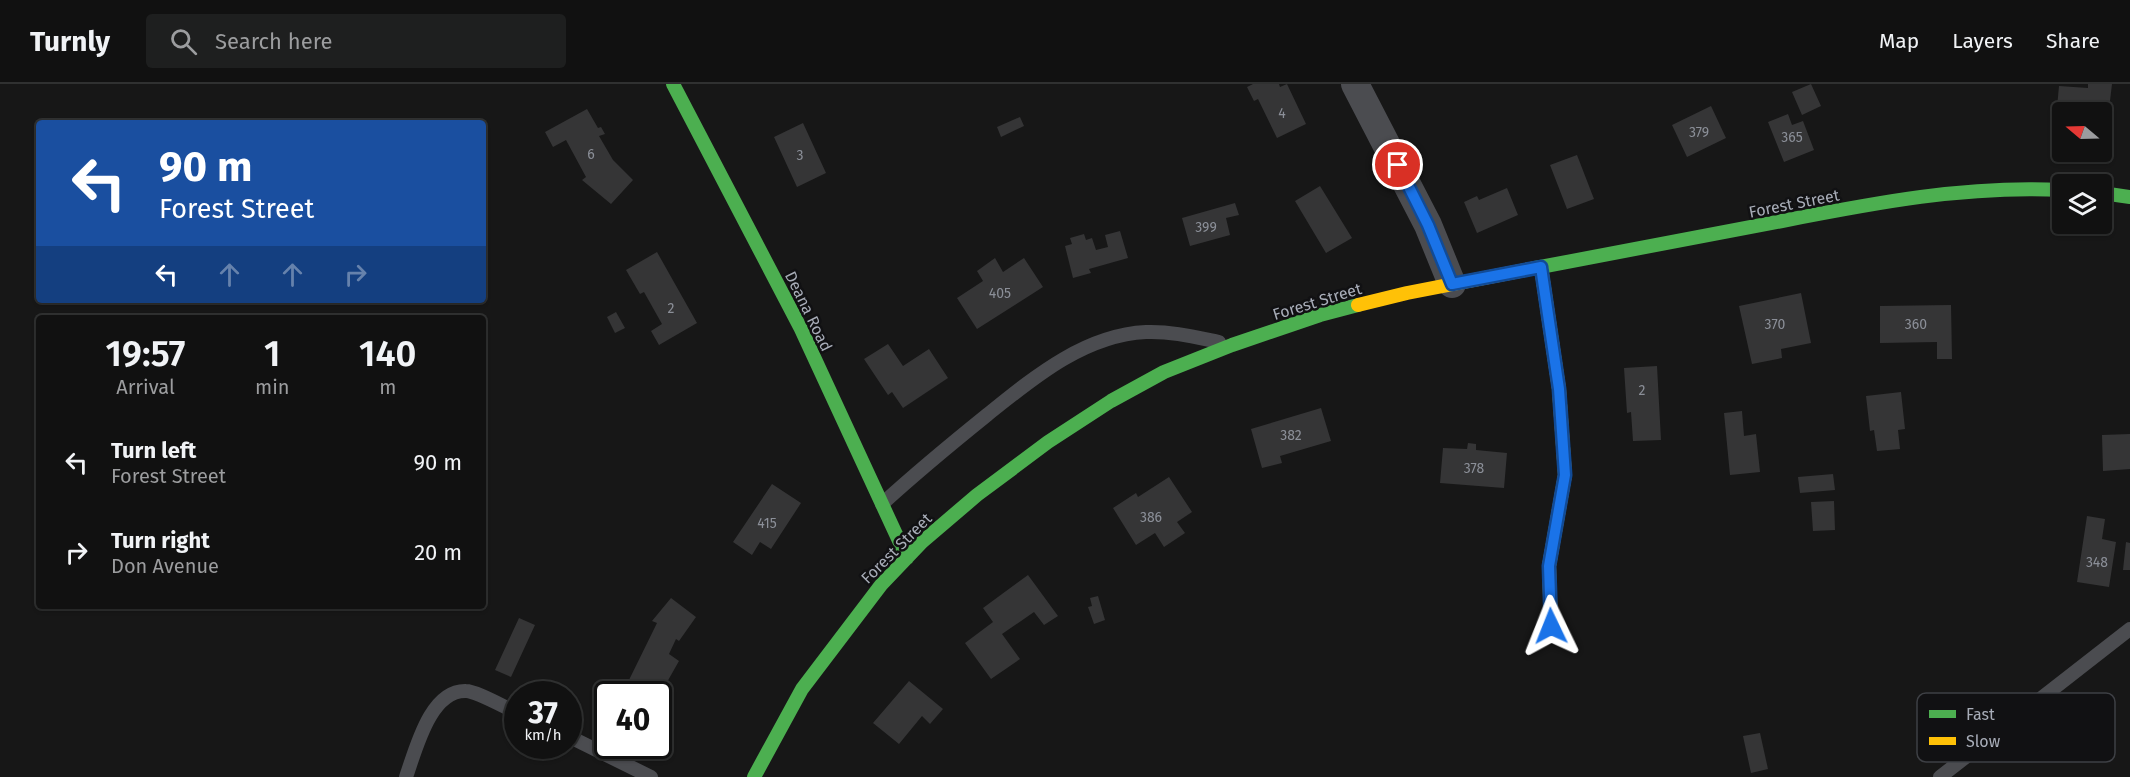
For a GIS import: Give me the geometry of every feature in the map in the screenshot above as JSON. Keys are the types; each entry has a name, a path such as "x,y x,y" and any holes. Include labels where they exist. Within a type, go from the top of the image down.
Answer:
{"street":[{"name":"Deana Road","path":"673,84 801,329 907,558"},
{"path":"1355,84 1428,225 1452,284"},
{"name":"Forest Street","path":"754,777 802,689 881,585 922,542 977,495 1048,442 1164,372 1232,345 1320,315 1407,293 1844,209 1979,190 2052,189"},
{"path":"2112,194 2130,196"},
{"path":"1541,267 1559,389 1565,475 1549,566 1551,626"}],"lane":[{"path":"882,504 942,451 1022,388 1078,350 1109,339 1146,332 1180,334 1232,345"},
{"path":"2048,693 2130,629"},
{"path":"406,777 433,710 450,693 468,691 504,707"},
{"path":"582,743 651,777"},
{"path":"1940,777 1959,762"}],"building":[{"path":"1253,84 1279,84 1280,87 1287,84 1306,124 1277,138 1258,99 1254,101 1247,87"},
{"path":"1811,84 1821,106 1802,115 1792,92"},
{"path":"2088,84 2112,84 2110,101 2058,102 2059,86 2088,88"},
{"path":"1711,106 1726,138 1687,157 1672,125"},
{"path":"587,109 598,128 601,127 605,134 599,136 613,160 633,180 611,204 582,180 586,177 566,140 553,147 545,132"},
{"path":"1788,114 1792,125 1803,121 1814,150 1784,162 1768,122"},
{"path":"1020,117 1024,126 1001,137 997,127"},
{"path":"803,123 826,173 797,187 774,137"},
{"path":"1577,155 1594,199 1567,209 1550,165"},
{"path":"1320,186 1352,238 1326,253 1295,201"},
{"path":"1507,188 1518,215 1477,233 1464,202 1477,196 1479,200"},
{"path":"1235,203 1239,215 1226,218 1230,235 1190,246 1182,218"},
{"path":"1120,231 1128,258 1089,269 1091,273 1073,278 1065,246 1072,244 1070,238 1084,234 1086,240 1092,238 1096,250 1108,247 1105,235"},
{"path":"657,252 697,323 659,345 651,331 662,324 644,292 640,294 626,270"},
{"path":"995,258 1003,272 1024,258 1043,287 977,329 957,298 983,281 977,271"},
{"path":"1801,293 1811,343 1781,349 1782,358 1752,364 1739,306"},
{"path":"1951,305 1952,359 1937,359 1937,342 1880,343 1880,306"},
{"path":"616,312 625,328 615,333 607,317"},
{"path":"888,344 903,366 929,349 948,378 903,408 892,392 888,395 864,359"},
{"path":"1657,366 1661,440 1633,441 1631,412 1627,413 1624,368"},
{"path":"1901,392 1905,429 1898,430 1900,449 1877,451 1874,430 1870,431 1866,396"},
{"path":"1321,408 1331,441 1280,456 1282,463 1262,468 1251,429"},
{"path":"1742,411 1744,436 1756,434 1760,472 1730,475 1724,413"},
{"path":"2130,434 2130,469 2103,471 2102,435"},
{"path":"1468,443 1476,444 1476,450 1507,453 1504,488 1440,483 1443,448 1467,449"},
{"path":"1833,474 1835,490 1800,493 1798,477"},
{"path":"1169,477 1192,512 1177,522 1185,533 1164,547 1155,533 1136,545 1113,508 1136,493 1138,497"},
{"path":"772,484 801,503 771,549 760,542 752,555 733,542"},
{"path":"1834,501 1835,530 1813,531 1811,502"},
{"path":"2087,516 2105,519 2102,539 2116,542 2109,587 2077,582"},
{"path":"2126,542 2130,543 2130,570 2123,570"},
{"path":"1028,575 1058,616 1044,625 1034,612 1002,634 1020,659 991,679 965,643 993,622 983,608"},
{"path":"1098,596 1105,620 1094,624 1088,607 1092,606 1090,598"},
{"path":"671,598 696,617 679,641 676,639 669,654 679,661 668,681 628,681 657,623 652,621"},
{"path":"519,618 535,625 511,677 495,670"},
{"path":"909,681 943,709 930,724 922,716 899,744 873,723"},
{"path":"1760,733 1768,769 1751,773 1743,736"}],"traffic: fast":[{"path":"673,84 801,329 907,558"},
{"path":"1535,268 1886,202 1991,190 2052,190"},
{"path":"2112,194 2130,197"},
{"path":"754,777 802,689 881,585 922,542 977,495 1048,442 1111,401 1164,372 1232,345 1320,315 1358,305"}],"traffic: slow":[{"path":"1541,267 1559,389 1565,475 1549,566 1551,626"},
{"path":"1358,305 1535,268"}],"route":[{"path":"1398,165 1428,225 1452,284 1541,267 1559,389 1565,475 1549,566 1551,626"}]}
